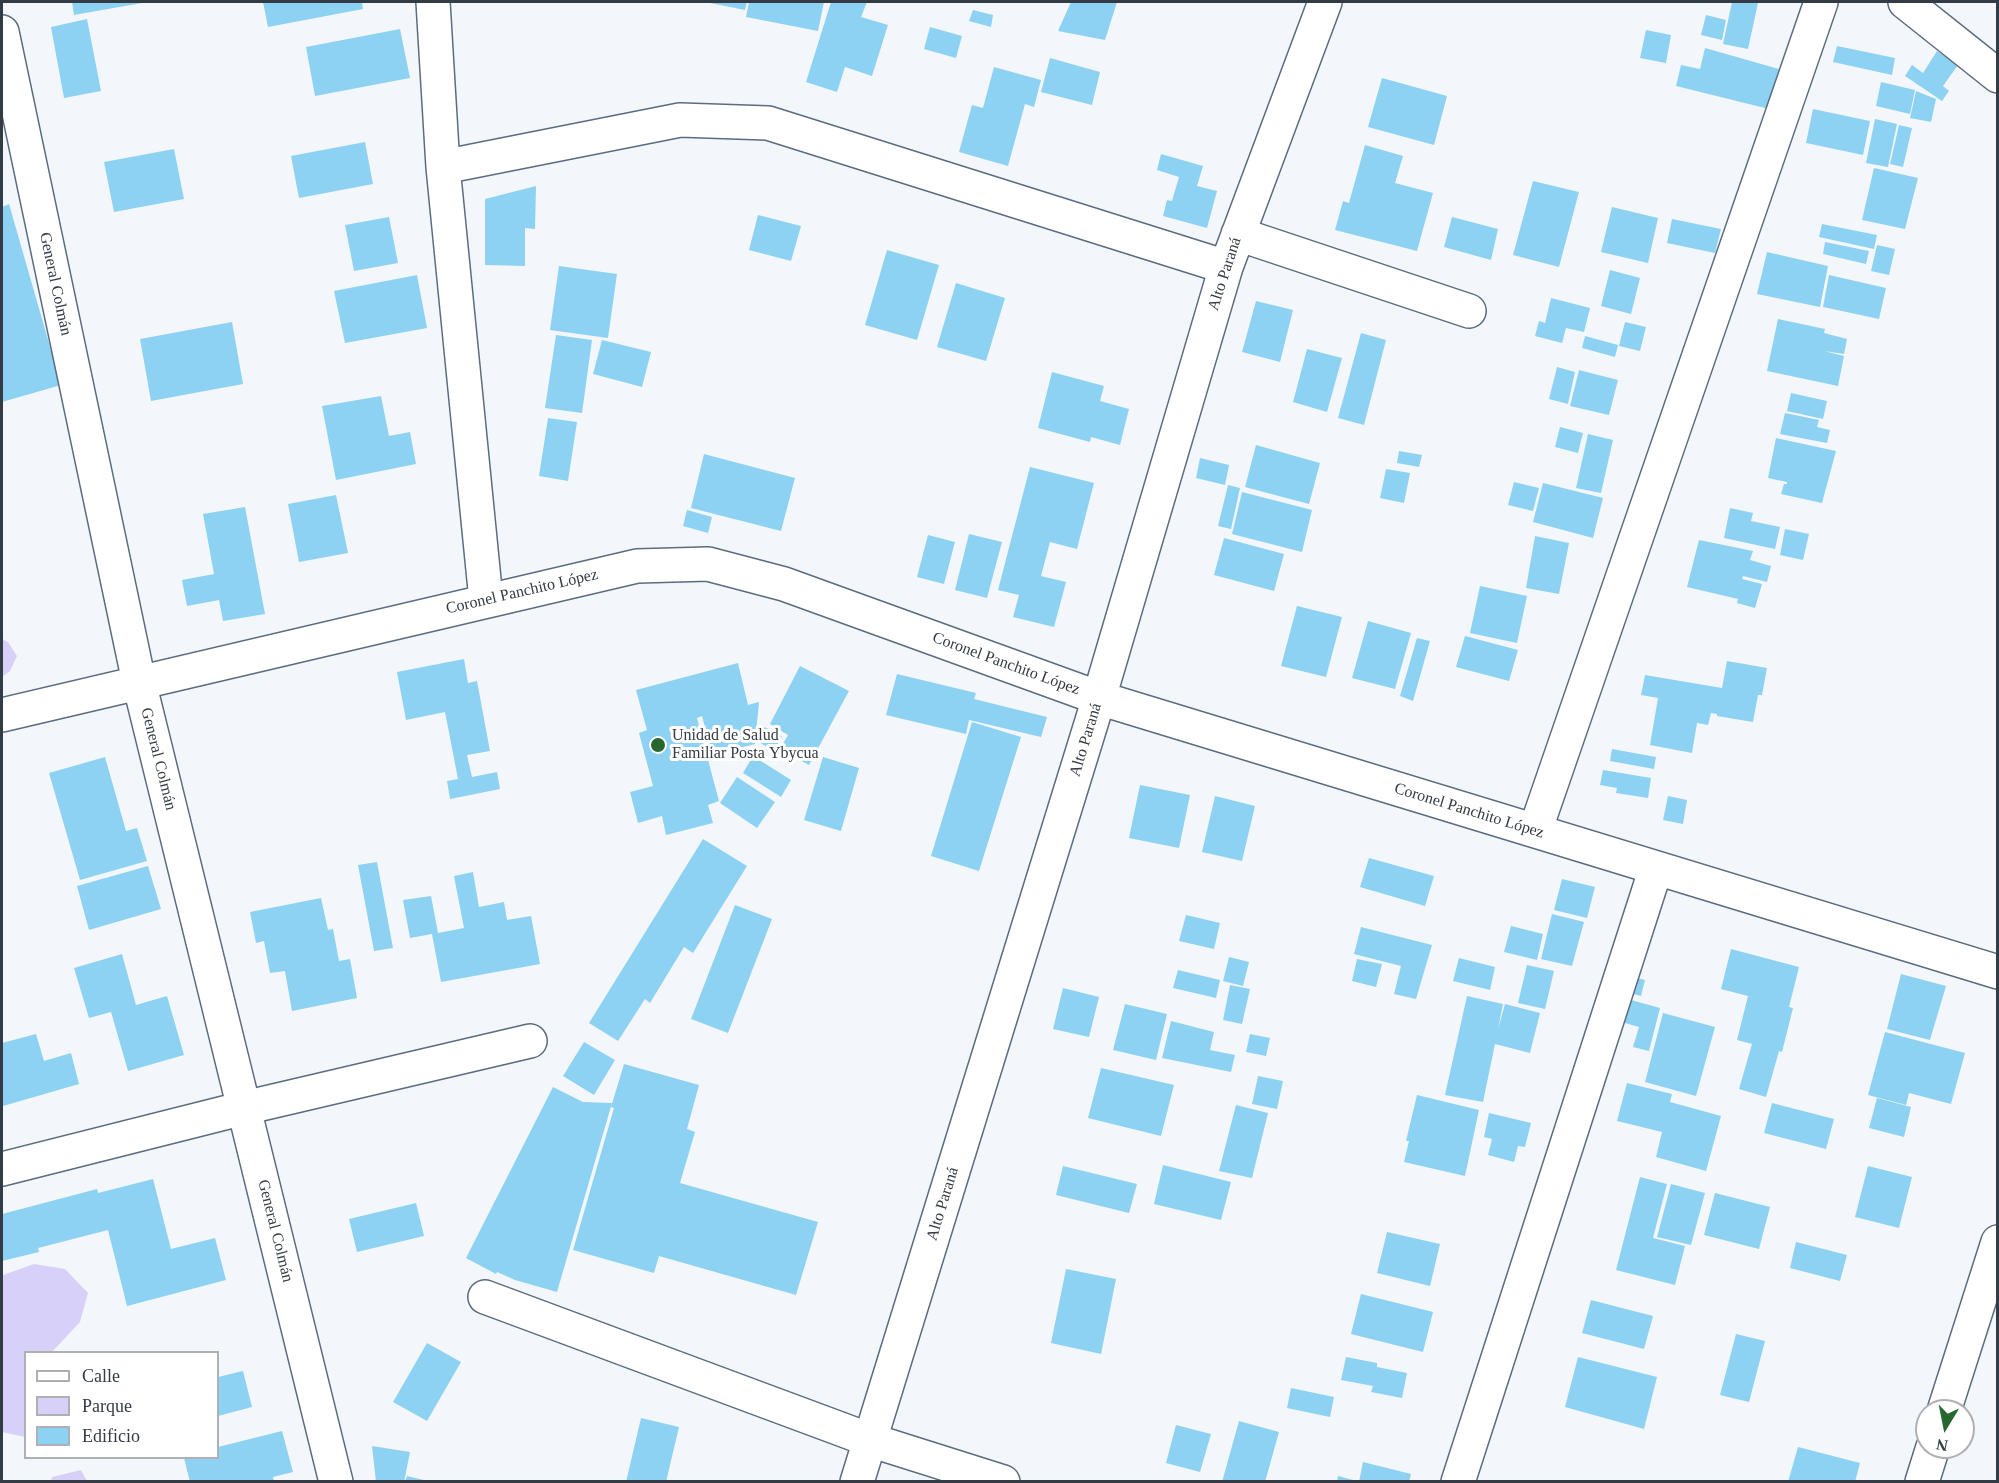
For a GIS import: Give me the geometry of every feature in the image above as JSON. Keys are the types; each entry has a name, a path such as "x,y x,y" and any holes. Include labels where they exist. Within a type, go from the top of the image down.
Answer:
{"street":[{"path":"433,2 443,167 486,600"},
{"name":"Alto Paraná","path":"857,1482 1099,698 1227,267 1324,2"},
{"path":"1535,831 1821,2"},
{"path":"1905,2 1998,76"},
{"name":"General Colmán","path":"2,32 139,682 336,1482"},
{"path":"443,167 680,120 768,123 1227,267"},
{"path":"1238,234 1469,311"},
{"name":"Coronel Panchito López","path":"2,715 637,566 708,564 784,584 1099,698 1998,972"},
{"path":"1458,1482 1656,868"},
{"path":"2,1169 244,1108 530,1041"},
{"path":"1948,1399 1998,1242"},
{"path":"485,1297 870,1440 1003,1482"},
{"path":"1922,1482 1929,1459"}],"green space":[{"path":"2,639 8,642 17,656 10,671 2,677"},
{"path":"34,1264 65,1269 88,1293 80,1322 53,1351 24,1351 24,1437 2,1432 3,1275"},
{"path":"81,1470 87,1481 51,1481 52,1477"}],"building":[{"path":"72,2 141,2 142,3 74,15"},
{"path":"263,2 362,2 363,9 268,27"},
{"path":"705,2 747,2 745,10"},
{"path":"749,2 824,2 818,31 746,17"},
{"path":"831,2 867,2 861,17 888,25 872,76 845,67 837,92 806,82"},
{"path":"1071,2 1117,2 1105,40 1058,31"},
{"path":"1732,2 1758,3 1748,49 1723,44"},
{"path":"973,10 993,15 991,27 969,21"},
{"path":"1706,15 1726,20 1722,40 1701,35"},
{"path":"87,19 101,91 64,98 51,27"},
{"path":"930,27 962,36 956,58 924,49"},
{"path":"400,29 410,78 315,96 306,47"},
{"path":"1646,30 1671,35 1666,63 1640,58"},
{"path":"1837,46 1895,58 1892,75 1833,62"},
{"path":"1705,48 1779,69 1769,109 1676,86 1681,65 1700,69"},
{"path":"1937,51 1958,65 1943,86 1949,91 1942,101 1905,76 1912,65 1923,73"},
{"path":"1050,58 1100,72 1092,105 1041,92"},
{"path":"994,67 1041,80 1034,107 1025,104 1008,166 959,152 972,105 983,108"},
{"path":"1382,78 1447,96 1434,145 1368,127"},
{"path":"1881,82 1915,90 1910,114 1876,106"},
{"path":"1916,91 1936,99 1931,122 1910,118"},
{"path":"1813,109 1870,121 1863,155 1806,143"},
{"path":"1875,119 1897,124 1888,167 1866,163"},
{"path":"1899,125 1912,128 1903,167 1890,164"},
{"path":"365,142 373,184 299,198 291,156"},
{"path":"1365,145 1403,156 1395,183 1433,193 1417,251 1335,230 1343,201 1349,203"},
{"path":"174,149 184,199 114,212 104,162"},
{"path":"1161,154 1203,166 1197,186 1217,191 1207,228 1163,216 1167,200 1172,201 1179,177 1157,170"},
{"path":"1874,168 1918,178 1905,229 1862,220"},
{"path":"1533,181 1579,192 1559,267 1513,255"},
{"path":"536,186 535,229 525,228 525,266 485,265 485,199"},
{"path":"9,204 61,385 2,402 2,207"},
{"path":"1612,207 1658,218 1648,263 1601,252"},
{"path":"758,215 801,226 791,261 749,250"},
{"path":"389,217 398,263 354,271 345,225"},
{"path":"1452,217 1498,229 1491,260 1444,247"},
{"path":"1672,219 1721,229 1715,253 1667,243"},
{"path":"1822,224 1877,235 1874,249 1819,237"},
{"path":"1825,242 1869,251 1866,264 1823,254"},
{"path":"1877,245 1895,249 1889,275 1871,271"},
{"path":"887,250 939,265 917,340 865,325"},
{"path":"1767,252 1828,266 1820,307 1757,294"},
{"path":"559,266 617,274 608,338 550,330"},
{"path":"1610,270 1640,278 1631,314 1601,306"},
{"path":"417,275 427,328 345,343 334,291"},
{"path":"1829,275 1886,288 1879,319 1823,307"},
{"path":"956,283 1005,298 986,361 937,347"},
{"path":"1551,298 1590,308 1584,332 1566,328 1562,343 1535,336 1539,321 1545,323"},
{"path":"1256,301 1293,310 1280,362 1242,352"},
{"path":"1778,319 1825,329 1824,333 1847,339 1844,354 1824,351 1844,356 1838,386 1767,371"},
{"path":"232,322 243,384 151,401 140,339"},
{"path":"1625,322 1646,327 1640,351 1619,346"},
{"path":"1361,333 1386,340 1364,425 1338,418"},
{"path":"556,335 592,340 582,413 545,408"},
{"path":"1585,336 1618,345 1615,357 1582,348"},
{"path":"602,340 651,352 642,387 593,374"},
{"path":"1307,349 1342,358 1327,412 1293,402"},
{"path":"1557,367 1575,372 1568,404 1549,399"},
{"path":"1579,370 1618,380 1609,415 1570,406"},
{"path":"1052,372 1104,386 1100,401 1129,409 1120,445 1091,437 1090,442 1038,428"},
{"path":"1791,393 1827,401 1823,419 1787,411"},
{"path":"381,396 389,436 410,432 416,464 336,480 322,406"},
{"path":"1785,413 1819,420 1817,427 1830,430 1827,443 1780,434"},
{"path":"548,418 577,422 568,481 539,476"},
{"path":"1560,427 1583,433 1578,453 1555,447"},
{"path":"1588,434 1613,440 1601,493 1576,488"},
{"path":"1776,438 1836,451 1822,503 1781,494 1787,482 1768,478"},
{"path":"1256,445 1320,463 1309,504 1245,487"},
{"path":"1399,451 1422,455 1419,467 1397,463"},
{"path":"704,454 795,478 781,531 691,508"},
{"path":"1200,458 1229,465 1225,485 1196,478"},
{"path":"1030,467 1094,483 1077,549 1050,542 1041,576 1066,582 1054,627 1013,617 1019,595 998,590"},
{"path":"1386,469 1410,473 1404,503 1380,498"},
{"path":"1514,482 1539,488 1533,511 1508,505"},
{"path":"1543,483 1603,498 1593,538 1533,522"},
{"path":"1228,485 1240,488 1231,529 1218,526"},
{"path":"1242,492 1312,510 1302,552 1232,534"},
{"path":"336,495 348,553 299,562 288,504"},
{"path":"245,507 265,614 223,621 219,600 187,606 182,580 214,574 203,514"},
{"path":"1730,508 1753,513 1751,521 1780,527 1775,549 1724,538"},
{"path":"687,510 712,517 708,533 683,526"},
{"path":"1785,529 1809,534 1803,560 1780,555"},
{"path":"969,534 1002,542 987,598 955,590"},
{"path":"928,535 955,542 944,584 917,577"},
{"path":"1535,536 1569,543 1559,594 1526,588"},
{"path":"1224,538 1284,554 1274,591 1214,575"},
{"path":"1699,540 1753,551 1750,560 1771,566 1767,582 1743,576 1742,579 1762,584 1755,608 1737,603 1738,599 1687,587"},
{"path":"1480,586 1527,596 1517,643 1470,633"},
{"path":"1297,606 1342,617 1326,677 1281,666"},
{"path":"1368,621 1411,633 1395,689 1352,678"},
{"path":"1465,636 1518,650 1509,681 1456,667"},
{"path":"1417,638 1430,641 1413,701 1400,696"},
{"path":"464,659 468,683 477,681 490,751 467,755 472,777 497,772 500,789 450,799 447,781 458,779 445,712 406,720 397,672"},
{"path":"1727,661 1767,668 1762,695 1758,695 1753,722 1711,713 1708,725 1697,723 1692,753 1650,745 1658,698 1641,695 1645,675 1722,688"},
{"path":"738,663 748,705 759,702 755,744 712,755 702,716 697,718 719,801 708,805 713,823 666,835 662,816 638,823 630,792 653,786 639,733 647,730 636,690"},
{"path":"800,666 849,691 809,765 780,749 788,735 770,724"},
{"path":"897,674 976,693 974,699 1047,717 1041,737 969,720 966,734 886,715"},
{"path":"972,722 1021,737 979,871 931,856"},
{"path":"764,727 782,736 774,751 757,741"},
{"path":"1612,749 1656,757 1654,769 1610,761"},
{"path":"753,756 791,780 781,797 743,773"},
{"path":"105,757 126,831 137,828 147,861 80,880 49,773"},
{"path":"823,757 859,768 841,831 804,820"},
{"path":"1603,770 1651,778 1648,798 1616,793 1617,788 1600,785"},
{"path":"737,777 775,802 757,828 720,803"},
{"path":"1140,785 1190,795 1179,848 1129,838"},
{"path":"1215,796 1255,806 1242,861 1202,852"},
{"path":"1668,796 1687,800 1683,824 1663,820"},
{"path":"703,839 747,866 693,953 684,947 650,1003 645,999 618,1041 589,1023"},
{"path":"1369,858 1434,876 1425,906 1360,887"},
{"path":"377,862 393,948 374,951 358,865"},
{"path":"148,866 161,909 89,930 77,886"},
{"path":"473,872 479,907 504,902 507,920 531,916 540,964 441,982 432,934 410,938 403,900 431,896 438,933 464,928 454,876"},
{"path":"1562,879 1595,887 1587,918 1554,910"},
{"path":"321,898 328,930 333,929 339,961 350,959 357,998 292,1011 285,971 270,973 264,941 256,943 250,912"},
{"path":"735,905 772,919 728,1033 691,1019"},
{"path":"1552,914 1584,922 1572,966 1541,959"},
{"path":"1186,915 1220,923 1214,949 1179,941"},
{"path":"1511,926 1543,934 1537,960 1504,952"},
{"path":"1361,927 1432,945 1416,999 1394,994 1401,966 1354,954"},
{"path":"1731,949 1799,967 1789,1007 1793,1008 1782,1052 1779,1051 1766,1097 1739,1089 1752,1044 1737,1040 1748,996 1721,989"},
{"path":"122,954 136,1005 167,996 184,1055 128,1071 111,1012 89,1018 74,968"},
{"path":"1229,957 1249,962 1243,986 1223,981"},
{"path":"1459,958 1495,967 1490,990 1453,981"},
{"path":"1357,959 1382,964 1376,987 1352,981"},
{"path":"1527,965 1554,971 1545,1009 1518,1003"},
{"path":"1178,970 1220,980 1216,998 1173,988"},
{"path":"1901,974 1946,986 1930,1040 1887,1029"},
{"path":"1633,977 1645,980 1641,996 1629,993"},
{"path":"1230,985 1250,989 1242,1024 1223,1020"},
{"path":"1063,988 1099,997 1089,1037 1053,1029"},
{"path":"1467,996 1503,1004 1498,1029 1505,1004 1540,1013 1530,1053 1495,1044 1483,1102 1445,1095"},
{"path":"1624,998 1660,1008 1649,1051 1633,1047 1639,1027 1618,1021"},
{"path":"1125,1004 1167,1014 1156,1060 1113,1050"},
{"path":"1663,1013 1715,1027 1696,1096 1645,1082"},
{"path":"1171,1021 1214,1032 1210,1050 1235,1055 1231,1072 1162,1058"},
{"path":"1885,1032 1965,1053 1951,1104 1909,1093 1906,1105 1868,1095"},
{"path":"36,1034 44,1061 71,1053 79,1084 3,1106 2,1043"},
{"path":"1250,1034 1270,1038 1266,1056 1246,1052"},
{"path":"584,1042 615,1060 594,1095 563,1076"},
{"path":"624,1064 699,1085 687,1129 695,1132 680,1183 818,1222 796,1295 659,1256 654,1273 573,1250 614,1108 611,1107"},
{"path":"1101,1068 1174,1085 1161,1136 1088,1118"},
{"path":"1258,1076 1283,1081 1277,1109 1252,1104"},
{"path":"1627,1083 1672,1094 1670,1102 1721,1116 1706,1171 1656,1157 1662,1132 1617,1121"},
{"path":"553,1087 583,1102 612,1103 557,1292 515,1280 497,1272 496,1274 466,1258"},
{"path":"1417,1095 1479,1110 1465,1176 1404,1162 1409,1141 1406,1141"},
{"path":"1877,1098 1911,1107 1904,1137 1869,1128"},
{"path":"1772,1103 1834,1119 1826,1149 1764,1133"},
{"path":"1236,1105 1268,1113 1252,1178 1219,1171"},
{"path":"1489,1113 1531,1123 1525,1147 1518,1146 1514,1162 1488,1155 1492,1139 1484,1137"},
{"path":"1163,1165 1231,1182 1221,1220 1154,1204"},
{"path":"1063,1166 1137,1184 1129,1213 1056,1195"},
{"path":"1868,1166 1912,1177 1899,1228 1855,1217"},
{"path":"1640,1177 1667,1184 1653,1238 1685,1246 1675,1285 1616,1270"},
{"path":"153,1179 171,1249 215,1238 226,1280 127,1306 108,1230 38,1248 39,1252 2,1261 2,1214 97,1189 98,1193"},
{"path":"1671,1184 1705,1193 1691,1245 1657,1237"},
{"path":"1715,1193 1770,1207 1759,1249 1704,1235"},
{"path":"416,1203 424,1236 357,1252 349,1219"},
{"path":"1387,1232 1440,1244 1430,1286 1377,1273"},
{"path":"1796,1242 1847,1255 1840,1281 1790,1268"},
{"path":"1066,1269 1116,1279 1101,1354 1051,1343"},
{"path":"1361,1294 1433,1312 1423,1352 1351,1334"},
{"path":"1591,1300 1653,1316 1644,1349 1582,1333"},
{"path":"1736,1334 1765,1341 1749,1402 1720,1395"},
{"path":"427,1343 461,1362 427,1421 393,1402"},
{"path":"1346,1357 1377,1363 1377,1367 1407,1373 1402,1398 1371,1392 1373,1386 1341,1380"},
{"path":"1578,1357 1657,1377 1644,1429 1565,1407"},
{"path":"243,1371 252,1407 219,1416 219,1377"},
{"path":"1291,1388 1334,1397 1330,1417 1287,1408"},
{"path":"641,1418 679,1427 666,1482 626,1482"},
{"path":"1239,1421 1279,1432 1265,1482 1222,1482"},
{"path":"1176,1425 1211,1434 1200,1472 1166,1463"},
{"path":"282,1431 293,1472 273,1477 274,1482 190,1482 184,1459 219,1459 219,1447"},
{"path":"372,1446 410,1452 404,1482 376,1482"},
{"path":"1798,1447 1860,1463 1855,1482 1788,1482"},
{"path":"1363,1462 1411,1474 1409,1482 1359,1482"},
{"path":"407,1476 428,1481 428,1482 405,1482"},
{"path":"1338,1476 1357,1481 1357,1482 1337,1482"}],"place":[{"name":"Unidad de Salud Familiar Posta Ybycua","path":"658,745"}]}
